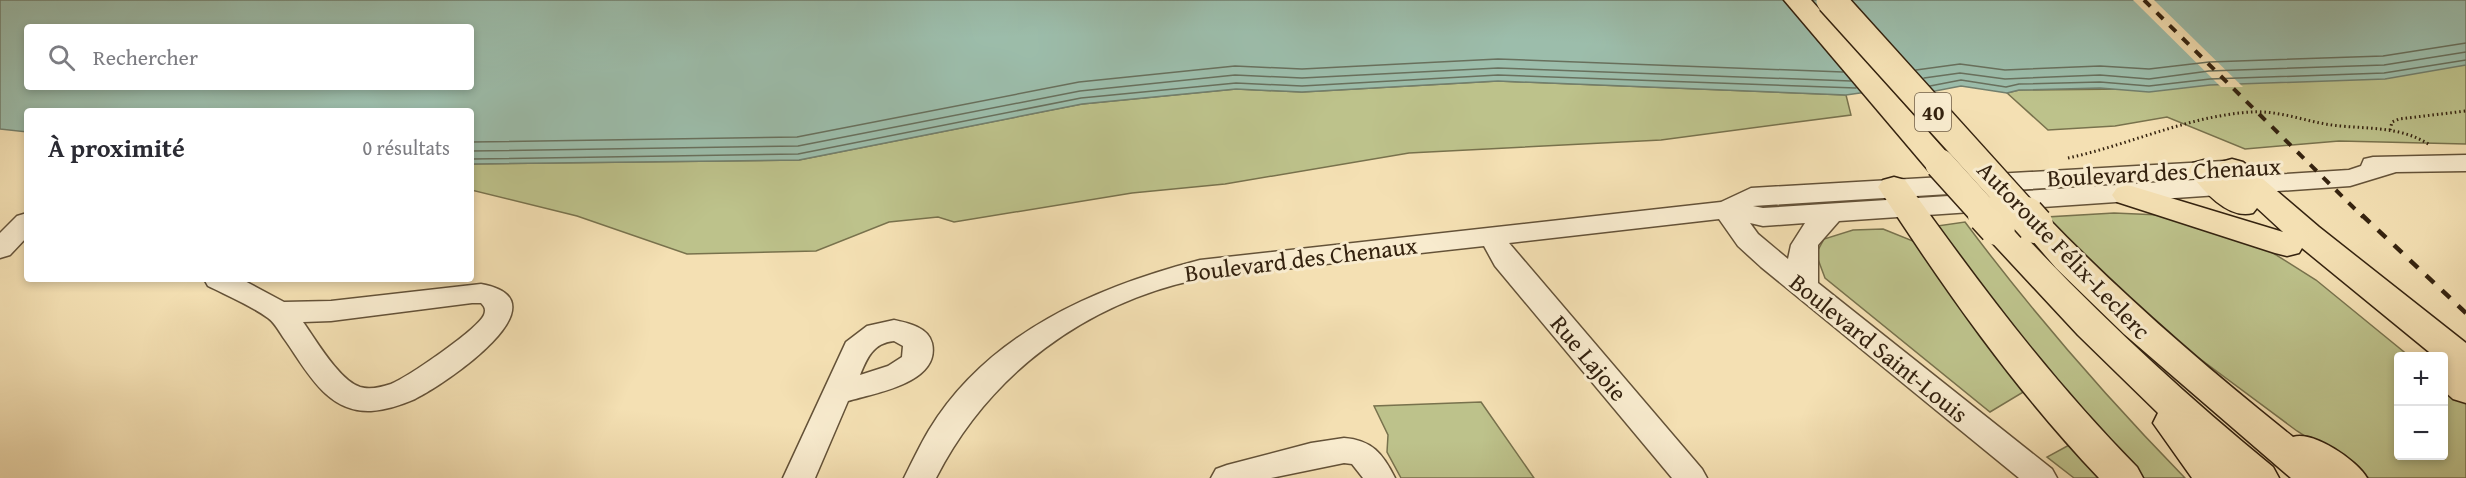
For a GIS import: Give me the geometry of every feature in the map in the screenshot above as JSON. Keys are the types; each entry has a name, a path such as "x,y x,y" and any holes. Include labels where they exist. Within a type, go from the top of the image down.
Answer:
{"highway":[{"name":"Autoroute Félix-Leclerc","path":"1797,0 2057,294 2124,362 2259,478"},
{"name":"Autoroute Félix-Leclerc","path":"1831,0 2035,225 2107,299 2205,386 2318,478"},
{"path":"2226,178 2287,245 2419,352"},
{"path":"2226,178 2466,363"},
{"path":"2128,195 2208,218 2287,245"},
{"path":"1901,198 2028,372 2068,421 2123,478"},
{"path":"2124,362 2214,478"},
{"path":"2448,374 2466,389"},
{"path":"2205,386 2347,478"}],"street":[{"name":"Boulevard des Chenaux","path":"920,478 949,427 992,375 1056,326 1113,297 1165,278 1200,269 1725,210 1762,217 1832,212 1901,198 2226,178 2349,178 2390,166 2466,163"},
{"name":"Boulevard des Chenaux","path":"1725,210 1748,196 1901,198 2128,195 2226,178"},
{"name":"Boulevard Saint-Louis","path":"1725,210 1748,240 1804,288 2041,478"},
{"path":"1804,288 1802,245 1832,212"},
{"path":"0,249 18,221"},
{"name":"Rue Lajoie","path":"1491,236 1505,259 1691,478"},
{"path":"224,282 280,312 301,344 335,387 345,394 371,398 400,393 429,378 488,330 499,310 498,302 491,296 472,293 331,311 280,312"},
{"path":"799,478 838,393"},
{"path":"1227,478 1325,453 1348,450 1364,456 1379,478"}],"path":[{"path":"2390,130 2392,122 2399,119 2466,111"},
{"name":"Boulevard des Chenaux","path":"2063,159 2125,144 2181,124 2237,113 2278,112 2330,124 2390,130 2419,138 2434,148"}],"green space":[{"path":"2466,65 2466,144 2339,141 2245,149 2167,117 2115,126 2048,130 2007,93 2019,90 2127,89"},
{"path":"1498,81 1846,95 1851,115 1661,140 1409,153 1225,184 1132,193 954,222 938,217 889,222 816,251 687,254 577,216 474,191 474,164 799,160 1082,104 1236,89 1302,92"},
{"path":"2114,213 2160,215 2265,248 2316,280 2404,352 2394,352 2394,460 2448,460 2448,387 2466,402 2466,478 2369,478 2297,431 2180,344 2087,259 2047,217"},
{"path":"1965,222 2071,354 2185,478 2137,478 2088,427 1937,226"},
{"path":"1883,229 1918,243 2025,391 1990,412 1825,278 1816,254 1824,239 1853,230"},
{"path":"1481,402 1534,478 1401,478 1387,452 1388,435 1374,406"},
{"path":"2071,444 2103,478 2074,478 2047,457"}],"water":[{"path":"0,0 2466,0 2466,65 2385,79 2210,85 2149,92 2100,88 2019,90 2007,93 1961,86 1930,92 1874,91 1846,95 1498,81 1302,92 1236,89 1082,104 799,160 474,164 474,108 24,108 24,132 0,129"}],"pier":[{"path":"2133,0 2154,0 2243,87 2221,87"}],"railway":[{"path":"2144,0 2363,217"},
{"path":"2362,215 2466,313"}]}
